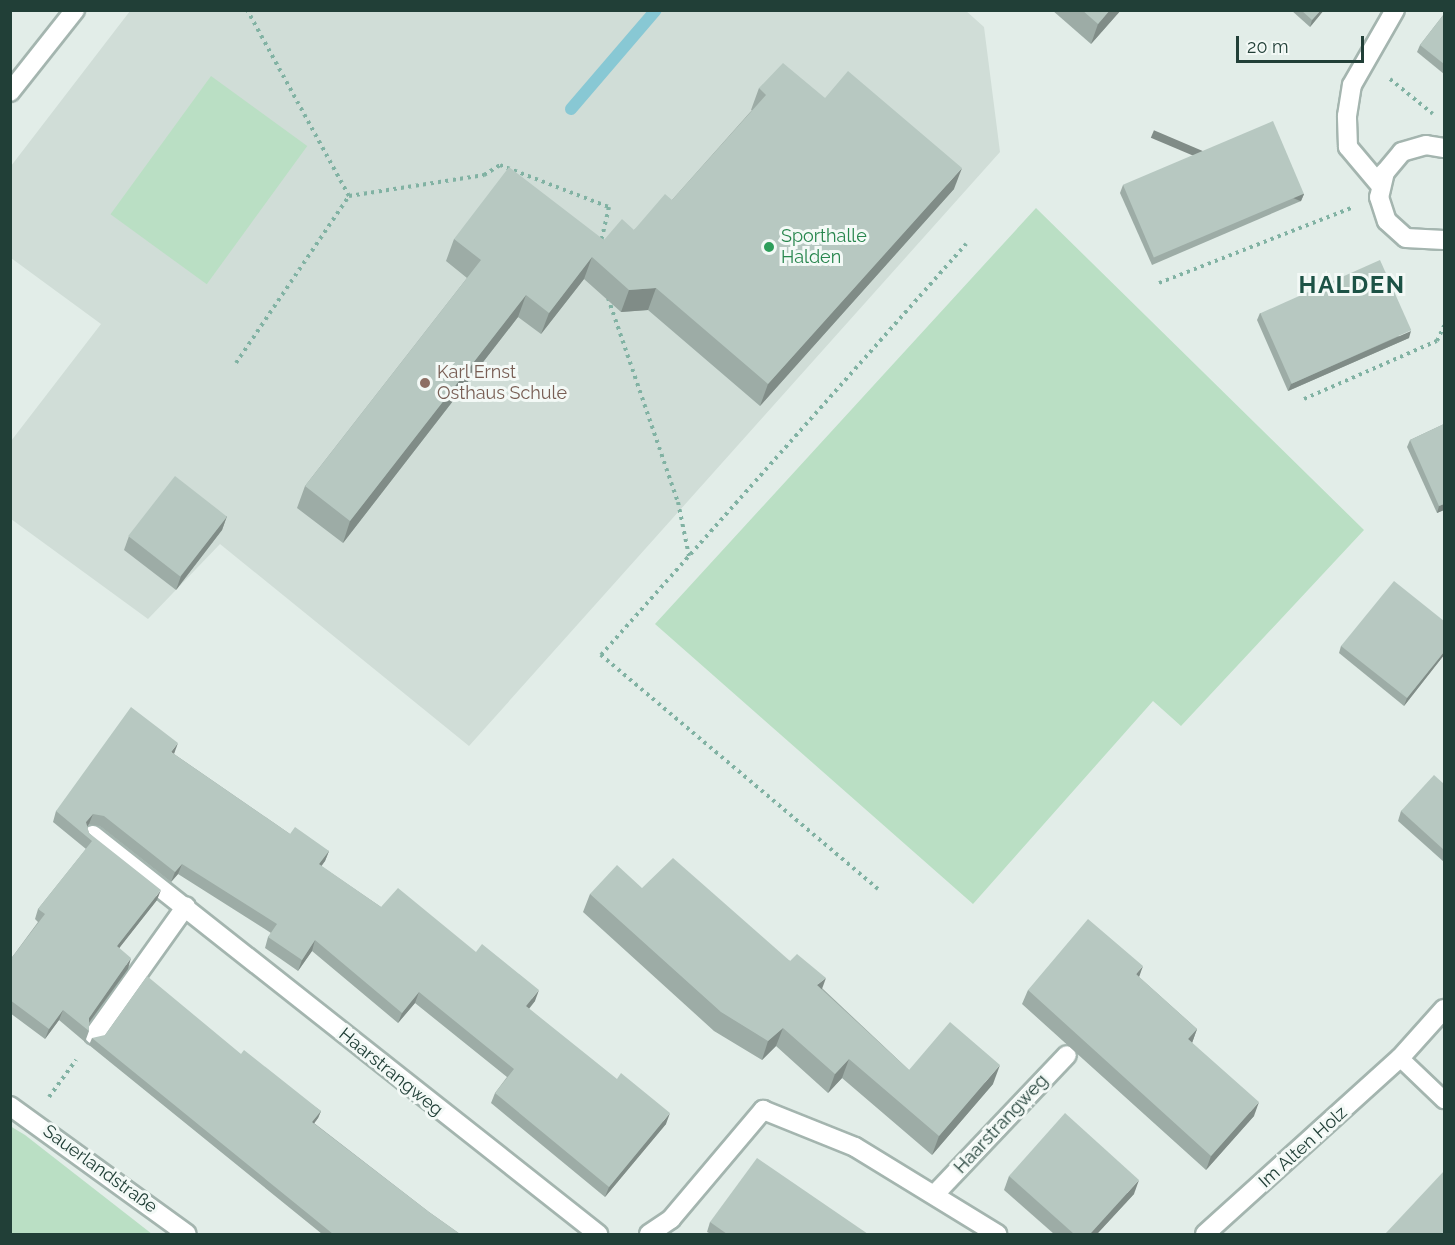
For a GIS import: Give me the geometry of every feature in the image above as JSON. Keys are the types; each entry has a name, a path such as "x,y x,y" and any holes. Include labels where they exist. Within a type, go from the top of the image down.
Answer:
{"street":[{"path":"10,92 75,10"},
{"path":"1395,10 1352,85 1348,147 1380,191 1387,221 1406,238 1443,244"},
{"path":"1380,191 1402,152 1426,145 1444,148"},
{"name":"Haarstrangweg","path":"93,835 186,906 598,1234"},
{"path":"94,1035 186,906"},
{"name":"Im Alten Holz","path":"1205,1234 1400,1058 1444,1009"},
{"name":"Haarstrangweg","path":"936,1193 1067,1055"},
{"name":"Sauerlandstraße","path":"10,1106 33,1120 187,1234"},
{"path":"650,1234 671,1219 763,1110 855,1147 936,1193 997,1234"}],"lane":[{"path":"1400,1058 1444,1100"}],"path":[{"path":"247,10 349,196"},
{"path":"1366,60 1436,116"},
{"path":"236,363 349,196 484,175 500,165 512,167 609,207 600,248"},
{"path":"1159,283 1380,191"},
{"path":"878,889 601,655 966,244"},
{"path":"605,286 678,502 689,556"},
{"path":"1304,399 1437,341 1444,326"},
{"path":"33,1120 94,1035"}],"shaded area":[{"name":"Karl Ernst Osthaus Schule","path":"965,10 984,27 1000,152 469,746 220,544 148,619 11,519 11,441 101,324 11,258 11,166 130,11"}],"green space":[{"path":"211,76 307,146 207,284 110,214"},
{"path":"1036,208 1364,530 1181,726 1153,701 973,904 655,624"},
{"path":"10,1126 25,1135 152,1234 11,1234"}],"building":[{"path":"1082,10 1110,10 1098,24"},
{"path":"1301,10 1321,10 1312,20"},
{"path":"1444,14 1444,64 1420,45"},
{"path":"783,63 825,98 848,71 962,168 768,384 656,288 629,290 592,257 549,313 526,295 350,521 305,486 481,260 454,239 509,167 604,240 622,219 634,230 665,194 672,200 766,95 759,88"},
{"path":"1273,121 1304,194 1154,257 1123,185"},
{"path":"1380,260 1411,330 1292,384 1260,313"},
{"path":"1444,424 1444,504 1439,506 1410,440"},
{"path":"175,476 227,517 180,577 128,536"},
{"path":"1394,581 1444,621 1444,652 1407,698 1341,646"},
{"path":"131,707 178,743 171,752 290,834 295,827 329,851 319,864 381,907 398,888 476,952 482,944 539,990 526,1006 617,1079 621,1073 670,1113 609,1187 495,1093 514,1069 419,992 402,1013 315,940 302,960 268,937 277,924 182,864 175,872 104,816 93,814 86,822 89,833 161,890 117,946 131,958 89,1018 89,1031 63,1010 49,1029 10,1000 10,960 45,914 38,909 92,841 56,811"},
{"path":"1434,775 1444,784 1444,850 1401,811"},
{"path":"673,858 790,961 797,954 826,978 817,985 909,1070 950,1022 1000,1065 939,1136 849,1059 835,1074 783,1028 768,1041 721,1012 590,894 617,865 642,888"},
{"path":"1088,919 1143,966 1136,974 1197,1029 1188,1039 1259,1102 1211,1156 1028,990"},
{"path":"147,976 241,1054 244,1050 321,1111 312,1122 460,1234 333,1234 92,1038 105,1035"},
{"path":"1065,1113 1139,1180 1090,1234 1074,1234 1009,1176"},
{"path":"757,1158 868,1234 727,1234 710,1222"},
{"path":"1444,1171 1444,1234 1385,1234"}],"waterway":[{"path":"571,109 656,10"}],"place":[{"name":"Sporthalle Halden","path":"769,247"},
{"name":"Karl Ernst Osthaus Schule","path":"425,383"}],"district":[{"name":"HALDEN","path":"1352,285"}]}
